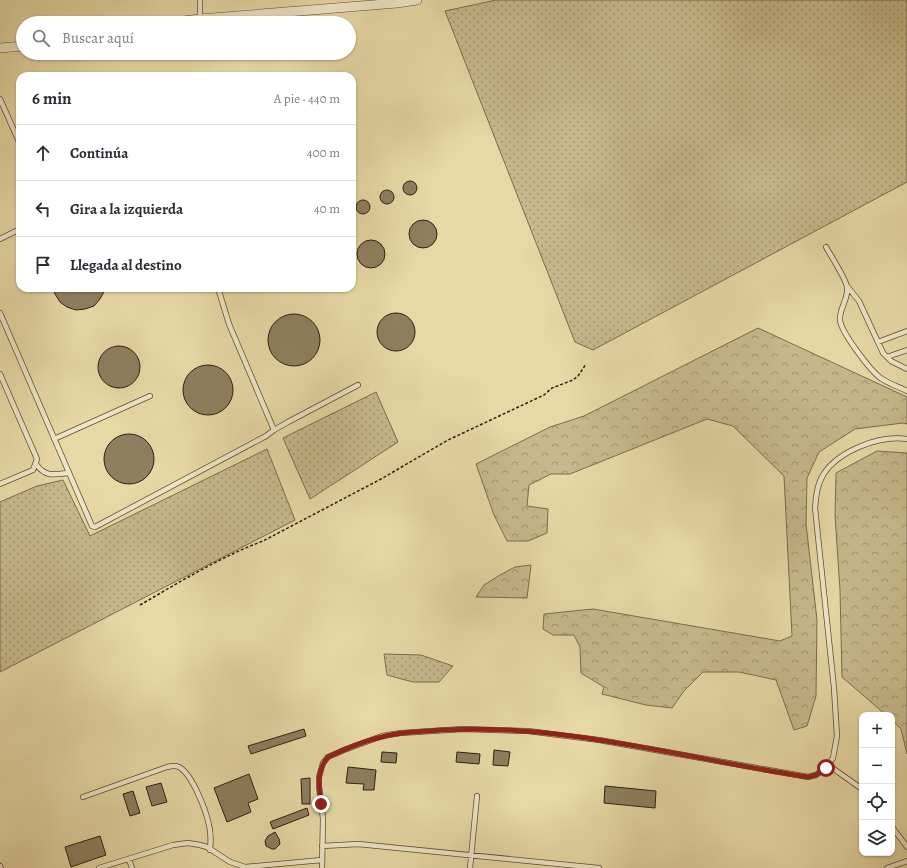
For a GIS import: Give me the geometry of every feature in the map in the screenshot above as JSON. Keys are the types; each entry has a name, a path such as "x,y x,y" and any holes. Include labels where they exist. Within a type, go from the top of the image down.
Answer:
{"street":[{"path":"237,16 397,3 417,0"},
{"path":"0,48 16,47"}],"lane":[{"path":"200,0 200,16"},
{"path":"0,99 16,135"},
{"path":"0,239 16,231"},
{"path":"826,247 847,286 858,301 883,353 891,361 907,369"},
{"path":"847,286 847,295 840,312 842,329 871,368 882,379 907,391"},
{"path":"219,292 229,324 274,430"},
{"path":"0,313 89,521 92,526 95,527 358,385"},
{"path":"878,342 907,331"},
{"path":"887,357 907,350"},
{"path":"0,374 37,459 33,470 0,484"},
{"path":"54,439 150,396"},
{"path":"322,868 323,819 319,776 323,763 328,757 382,736 463,729 528,731 599,740 808,777 816,775 826,768 833,758 836,736 834,688 815,508 816,496 823,476 831,464 848,452 866,444 887,439 907,439"},
{"path":"36,464 44,473 56,475 68,473"},
{"path":"828,765 859,787"},
{"path":"83,797 167,767 174,766 179,768 188,774 204,808 209,823 211,837 210,850"},
{"path":"470,868 477,796"},
{"path":"895,831 907,847"},
{"path":"99,868 173,845 188,843 200,845 230,862 245,867 322,860"},
{"path":"322,846 358,844 599,868"},
{"path":"129,859 132,868"},
{"path":"887,868 907,861"}],"path":[{"path":"140,604 212,565 247,547 263,541 381,479 448,440 544,395 552,388 572,380 578,376 586,364"}],"green space":[{"path":"496,0 907,0 907,182 593,350 575,342 445,11"},
{"path":"758,328 907,397 907,424 903,423 855,429 819,452 807,478 806,524 817,620 816,696 807,726 794,730 776,680 739,672 703,672 684,691 672,708 646,705 602,694 604,687 581,673 580,647 574,635 553,635 543,629 544,614 593,609 780,641 792,636 784,476 733,426 707,419 570,474 551,474 529,485 527,506 548,509 547,533 528,541 507,541 494,515 476,464 550,427 584,416"},
{"path":"376,392 398,442 310,499 283,438"},
{"path":"267,449 295,520 0,672 0,502 37,486 63,480 90,536"},
{"path":"877,451 907,453 907,754 901,729 895,723 895,712 883,712 842,677 840,590 835,515 836,473"},
{"path":"531,565 527,598 476,597 484,585 500,575 515,567"},
{"path":"384,654 421,655 453,666 439,682 413,682 387,675"}],"building":[{"path":"410,181 415,183 417,188 415,193 410,195 405,193 403,188 405,183"},
{"path":"387,190 392,192 394,197 392,202 387,204 382,202 380,197 382,192"},
{"path":"363,200 368,202 370,207 368,212 363,214 358,212 356,207 358,202"},
{"path":"423,220 433,224 437,234 433,244 423,248 413,244 409,234 413,224"},
{"path":"371,240 381,244 385,254 381,264 371,268 361,264 357,254 361,244"},
{"path":"54,292 104,292 94,306 76,310 67,307 60,302"},
{"path":"396,313 409,319 415,332 409,345 396,351 383,345 377,332 383,319"},
{"path":"294,314 308,318 316,326 320,340 316,354 308,362 294,366 280,362 272,354 268,340 272,326 280,318"},
{"path":"115,346 123,346 134,352 140,363 140,371 134,382 123,388 115,388 104,382 98,371 98,363 104,352"},
{"path":"208,365 222,369 229,376 233,390 229,404 222,411 208,415 194,411 187,404 183,390 187,376 194,369"},
{"path":"124,434 134,434 147,441 154,454 154,464 147,477 134,484 124,484 115,480 108,473 104,464 104,454 108,445 115,438"},
{"path":"304,729 306,736 251,754 248,746"},
{"path":"494,750 510,752 508,766 493,765"},
{"path":"382,752 397,753 396,763 381,762"},
{"path":"457,752 480,754 479,764 456,762"},
{"path":"348,767 376,770 374,790 363,790 364,784 346,783"},
{"path":"249,774 258,799 248,803 251,812 227,822 214,788"},
{"path":"310,778 310,804 302,804 301,779"},
{"path":"161,783 167,802 152,806 146,787"},
{"path":"605,786 656,791 655,808 604,803"},
{"path":"133,791 140,813 130,816 123,794"},
{"path":"307,808 309,815 273,829 270,822"},
{"path":"275,832 280,844 275,849 272,849 266,846 265,841 268,836"},
{"path":"100,836 106,855 71,867 65,847"}],"route":[{"path":"321,804 319,776 323,763 328,757 382,736 427,731 463,729 528,731 599,740 808,777 816,775 826,768"}]}
